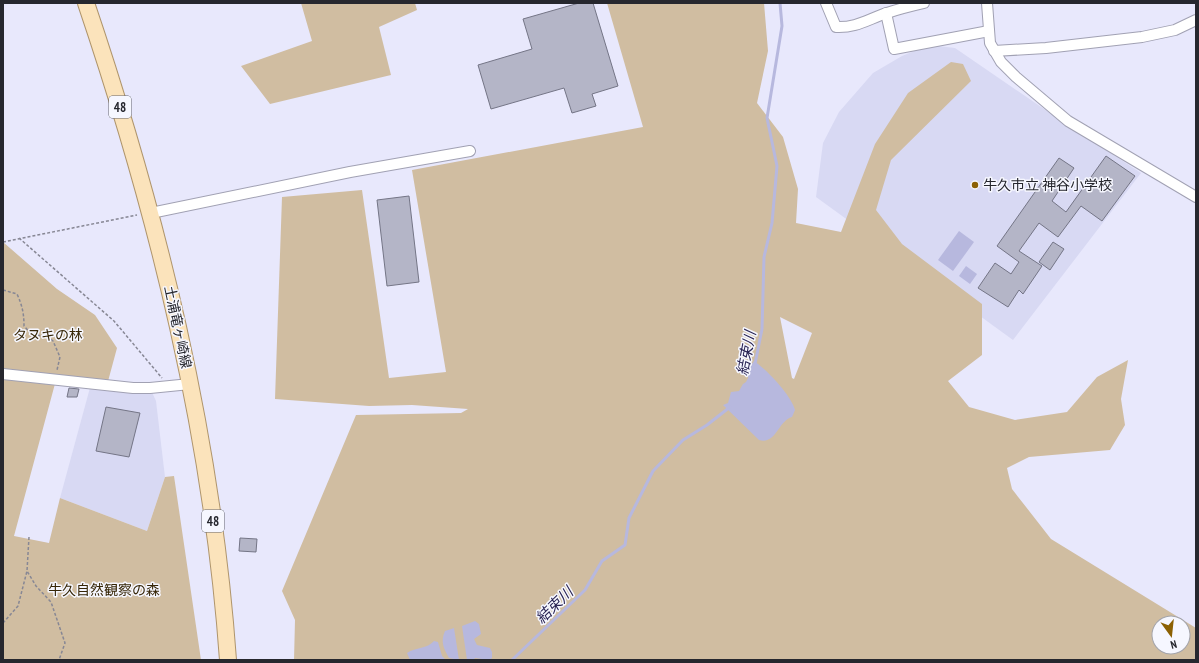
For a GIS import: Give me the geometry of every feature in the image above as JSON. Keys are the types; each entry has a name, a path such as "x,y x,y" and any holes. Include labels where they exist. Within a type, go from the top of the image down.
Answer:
{"main road":[{"name":"土浦竜ヶ崎線","path":"86,3 111,78 151,213 172,297 190,384 212,515 228,660"}],"street":[{"path":"826,3 836,27 847,28 861,24 886,13 924,3"},
{"path":"987,3 990,43 1001,62 1016,77 1068,121 1196,197"},
{"path":"886,13 894,49 989,31"},
{"path":"994,51 1046,48 1142,37 1175,30 1196,20"},
{"path":"151,213 350,172 470,151"},
{"path":"3,374 133,388 170,387 190,384"}],"path":[{"path":"3,242 151,213"},
{"path":"20,238 114,321 170,387"},
{"path":"3,290 16,294 23,305 24,326 32,335 47,336 53,341 60,357 56,371 56,380"},
{"path":"3,623 18,606 27,571 29,537"},
{"path":"27,571 36,586 51,602 65,643 59,660"}],"shaded area":[{"name":"牛久市立 神谷小学校","path":"929,45 955,48 1141,173 1013,340 816,197 823,143 839,112 873,73 902,56"},
{"path":"959,231 974,242 953,271 938,260"},
{"path":"966,266 977,274 970,284 959,276"},
{"path":"754,361 784,390 795,410 792,417 787,419 773,436 765,441 759,440 723,405 728,403 731,392 739,391 746,382 748,378 748,370"},
{"path":"91,384 150,388 156,401 165,477 147,531 60,498"},
{"path":"475,621 479,624 481,634 474,639 477,645 490,648 492,658 489,660 475,658 474,660 467,660 462,626"},
{"path":"454,628 459,660 449,658 443,645 445,631"},
{"path":"434,641 438,642 442,656 446,660 410,660 407,653 431,644"}],"green space":[{"path":"301,3 415,3 417,10 379,27 391,75 270,104 241,66 312,41"},
{"path":"607,3 764,3 768,51 757,103 783,137 798,189 796,223 841,232 875,144 908,93 951,62 963,64 971,81 891,160 876,210 902,244 982,304 982,355 948,381 969,407 1015,420 1067,412 1097,377 1128,360 1121,399 1125,425 1110,450 1029,457 1007,468 1012,489 1051,539 1175,615 1151,615 1151,655 1191,655 1191,625 1196,628 1196,660 294,660 295,620 282,591 356,415 461,413 468,409 412,405 369,406 275,399 282,197 362,190 389,378 446,372 412,170 643,127","holes":["780,317 812,333 794,379 792,378"]},
{"name":"牛久自然観察の森","path":"3,242 57,289 95,315 117,348 107,385 56,380 14,536 49,543 60,498 147,531 165,477 174,476 201,660 3,660"}],"building":[{"path":"579,3 593,3 618,86 592,94 596,106 572,113 564,88 491,109 478,65 532,49 523,19"},
{"path":"1106,156 1135,176 1102,221 1081,206 1058,237 1039,223 1019,251 1042,266 1023,294 1019,290 1008,307 978,288 995,263 1011,274 1019,262 997,246 1059,158 1074,168 1052,201 1066,212"},
{"path":"409,196 419,282 387,286 377,200"},
{"path":"1053,242 1064,249 1050,270 1039,262"},
{"path":"69,388 79,389 77,397 67,397"},
{"path":"106,407 140,413 129,457 96,451"},
{"path":"240,538 257,539 256,552 239,551"}],"waterway":[{"name":"結束川","path":"755,364 762,329 764,257 772,223 777,166 767,118 782,26 780,3"},
{"name":"結束川","path":"512,660 585,590 602,561 625,545 629,518 653,471 683,440 707,425 730,407"}],"place":[{"name":"牛久市立 神谷小学校","path":"975,185"}],"park label":[{"name":"タヌキの林","path":"48,335"}]}
